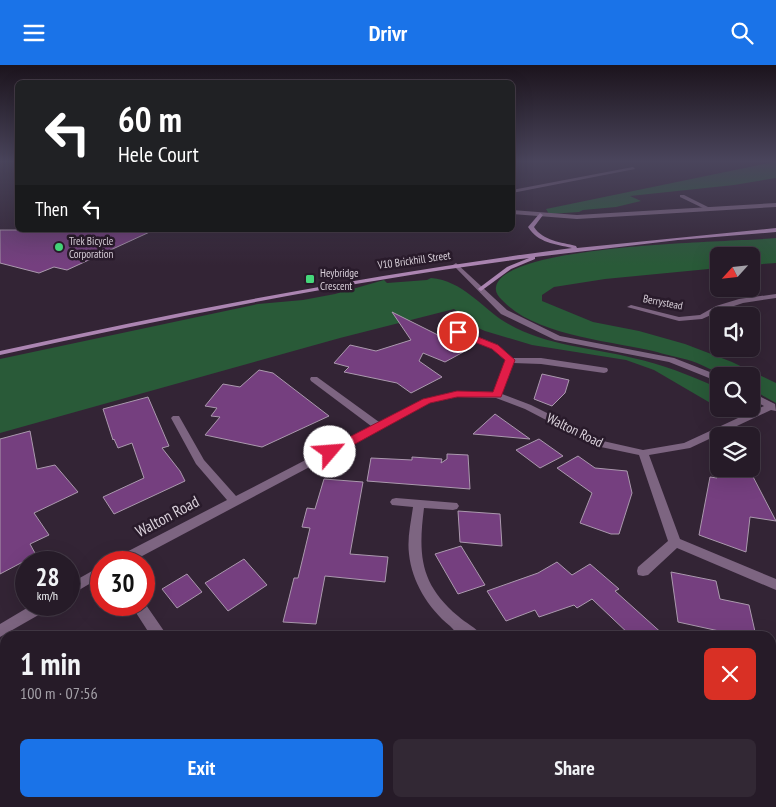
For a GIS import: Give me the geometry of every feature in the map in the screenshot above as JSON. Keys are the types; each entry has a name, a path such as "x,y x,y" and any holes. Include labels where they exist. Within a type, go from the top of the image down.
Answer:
{"street":[{"path":"682,196 709,209"},
{"path":"515,211 540,215 609,216 776,205"},
{"path":"540,215 531,227 534,233 550,241 580,249"},
{"name":"V10 Brickhill Street","path":"0,353 140,321 382,276 546,252 776,230"},
{"path":"481,289 509,269 546,252"},
{"path":"456,265 504,312 558,338 671,360 710,375"},
{"name":"Berrystead","path":"631,307 679,319 702,317 719,308 742,301 776,296"},
{"path":"458,332 495,347 510,360 541,361 604,370"},
{"path":"497,395 510,360"},
{"path":"314,379 379,427"},
{"name":"Walton Road","path":"140,551 427,401 457,394 497,395 528,407 600,444 643,453 686,446 774,407"},
{"path":"760,400 774,407"},
{"path":"176,418 200,462 234,501"},
{"path":"643,453 675,542 776,585"},
{"path":"396,502 453,506"},
{"path":"419,504 415,553 421,579 434,603 456,625 466,631"},
{"path":"643,571 675,542"},
{"path":"0,631 25,616"},
{"path":"145,616 156,631"}],"green space":[{"path":"611,196 634,196 630,196 641,201 616,207 579,212 549,214 546,209"},
{"path":"776,238 776,263 760,264 760,247 710,247 710,269 605,279 554,287 542,295 542,301 593,322 639,331 685,344 710,354 710,357 719,357 742,367 710,367 710,369 688,360 657,352 554,329 534,322 516,312 496,291 496,287 508,272 537,261 577,253 624,247"},
{"path":"431,278 453,284 471,295 505,322 536,336 568,345 654,363 710,384 710,403 654,370 626,360 532,345 485,331 476,327 454,309 340,338 0,433 0,359 258,304 303,300 335,294 384,280 387,283 427,280"},
{"path":"760,375 776,383 776,403 760,394"}],"building":[{"name":"Trek Bicycle Corporation","path":"0,230 15,230 15,232 150,232 67,270 54,267 39,273 0,263"},
{"path":"392,312 467,350 445,362 423,353 419,361 442,377 411,393 397,383 344,372 349,367 334,363 350,345 376,351 411,340"},
{"path":"259,370 273,373 329,416 262,447 205,435 220,417 211,416 217,408 205,406 223,384 240,387"},
{"path":"542,374 569,380 565,393 552,406 534,399"},
{"path":"148,397 169,446 162,448 180,471 185,481 114,514 103,497 144,478 132,443 118,448 113,440 103,409"},
{"path":"495,414 530,439 473,434"},
{"path":"30,431 37,469 55,465 78,492 34,513 49,535 30,544 34,551 15,551 15,566 0,574 0,439"},
{"path":"539,439 563,456 540,468 516,450"},
{"path":"447,454 468,455 470,489 367,481 371,458 412,460 412,457 442,459 441,463 447,459"},
{"path":"578,456 595,468 627,471 632,493 619,534 611,534 580,523 592,493 557,468"},
{"path":"710,477 753,477 776,521 750,517 746,552 699,535"},
{"path":"324,479 363,482 350,554 388,557 385,582 325,576 316,624 283,622 294,578 298,578 310,528 302,527 307,508 315,509"},
{"path":"458,511 500,514 502,546 460,542"},
{"path":"461,546 485,585 458,594 435,554"},
{"path":"244,559 267,585 228,611 205,583"},
{"path":"557,562 572,575 590,564 619,589 615,591 659,631 626,631 592,599 577,608 574,605 539,617 535,610 506,621 487,591 538,573"},
{"path":"671,572 716,581 720,599 749,605 755,631 719,631 678,622"},
{"path":"187,574 202,592 177,608 162,589"}],"place":[{"name":"Trek Bicycle Corporation","path":"59,247"},
{"name":"Heybridge Crescent","path":"310,279"}],"route":[{"path":"330,452 427,401 457,394 497,395 510,360 495,347 458,332"}]}
